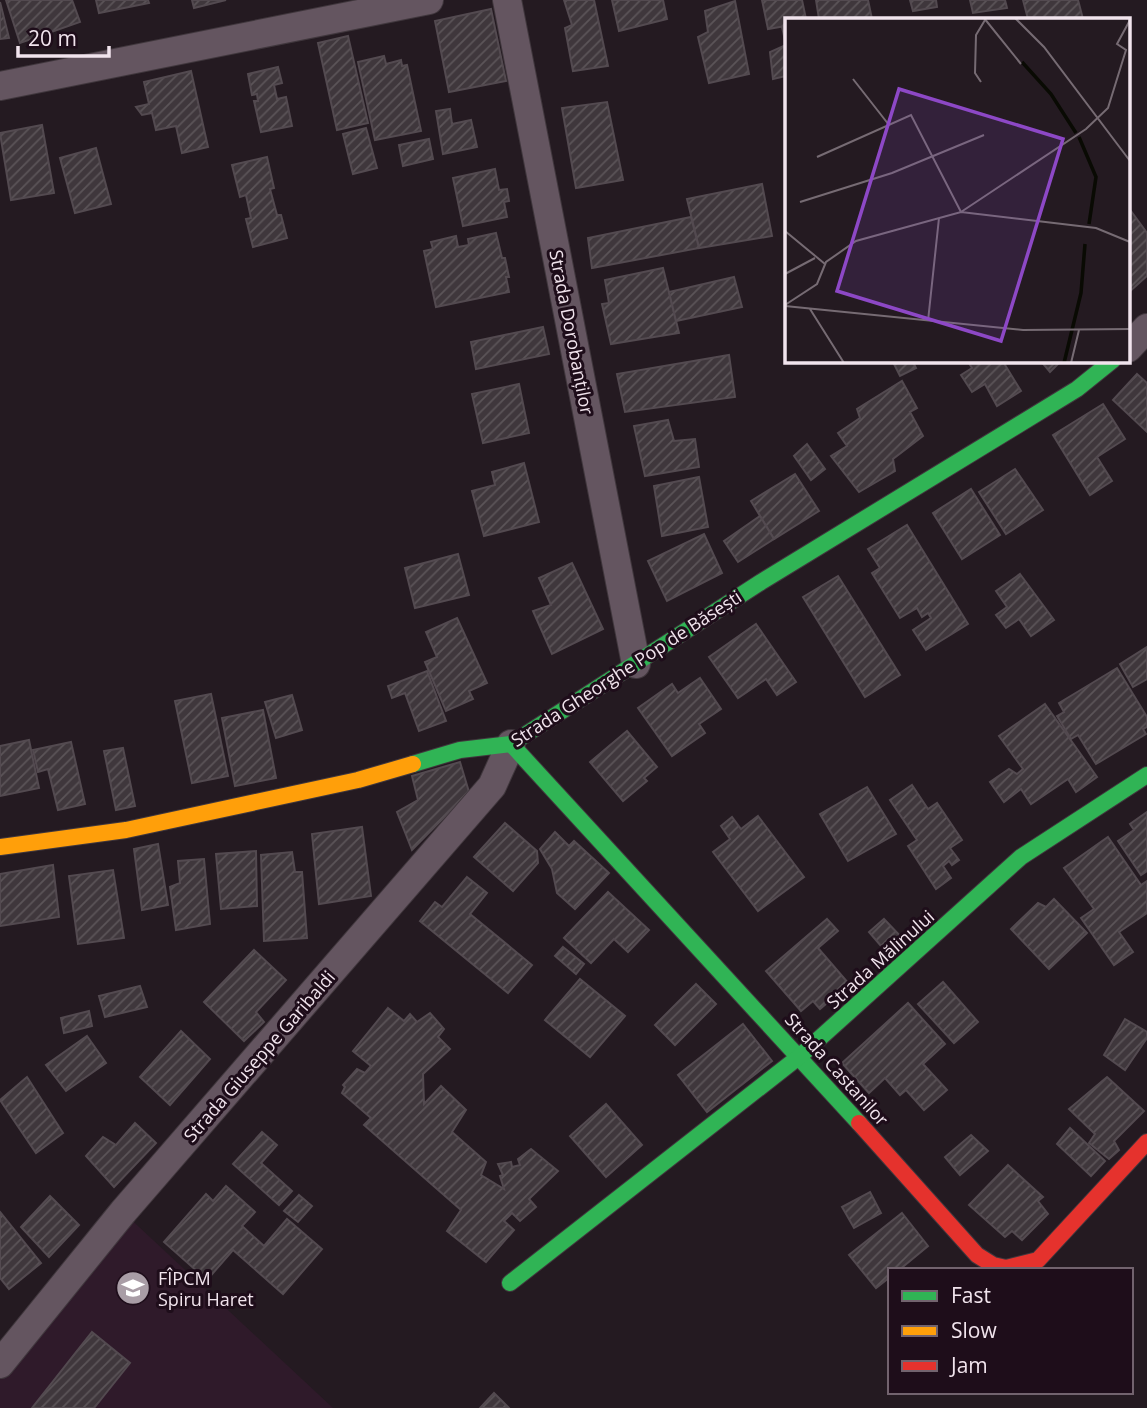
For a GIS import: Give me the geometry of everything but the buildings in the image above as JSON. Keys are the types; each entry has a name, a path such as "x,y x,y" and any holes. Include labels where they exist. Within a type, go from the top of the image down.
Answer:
{"street":[{"path":"0,86 429,0"},
{"name":"Strada Dorobanților","path":"507,0 636,664"},
{"path":"1130,346 1147,328"},
{"name":"Strada Gheorghe Pop de Băsești","path":"0,847 126,830 358,780 460,750 511,744 761,582 1077,389 1111,362"},
{"name":"Strada Castanilor","path":"511,744 800,1056 977,1255 994,1267 1004,1268"},
{"name":"Strada Giuseppe Garibaldi","path":"0,1364 123,1212 492,786 511,744"},
{"name":"Strada Mălinului","path":"510,1283 800,1056 1021,857 1147,775"},
{"name":"Strada Castanilor","path":"1018,1268 1038,1260 1147,1142"}],"shaded area":[{"name":"FÎPCM Spiru Haret","path":"123,1212 333,1408 0,1408 0,1364"}],"traffic: fast":[{"path":"413,764 460,750 511,744 761,582 1077,389 1111,362"},
{"path":"511,744 859,1123"},
{"path":"510,1283 800,1056 1021,857 1147,775"}],"traffic: slow":[{"path":"0,847 126,830 358,780 413,764"}],"traffic: jam":[{"path":"859,1123 977,1255 993,1265 1006,1268 1038,1260 1147,1142"}],"place":[{"name":"FÎPCM Spiru Haret","path":"133,1288"}]}
